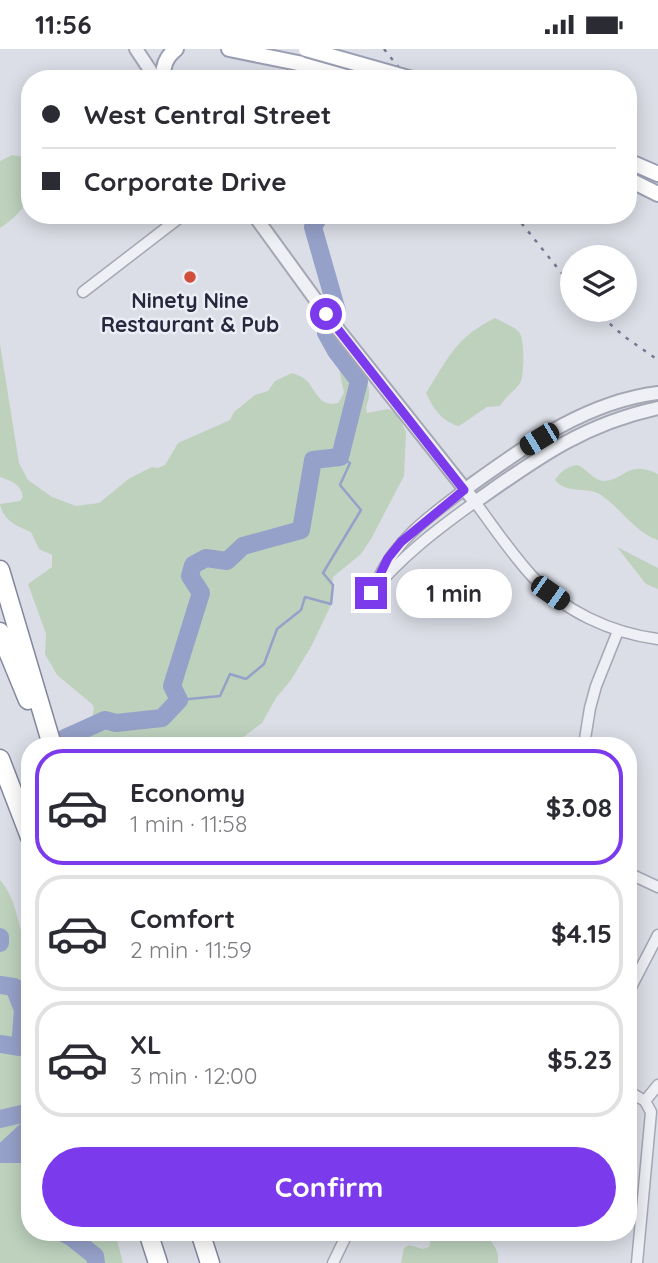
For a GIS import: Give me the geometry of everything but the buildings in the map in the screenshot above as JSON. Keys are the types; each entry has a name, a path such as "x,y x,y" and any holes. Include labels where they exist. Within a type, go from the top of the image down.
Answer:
{"highway":[{"path":"0,570 47,737"},
{"path":"0,632 46,737"},
{"path":"0,759 21,814"},
{"path":"151,1241 158,1263"},
{"path":"203,1241 210,1263"}],"main road":[{"path":"163,70 166,58 176,49"},
{"path":"229,49 324,70"},
{"path":"306,49 380,70"},
{"path":"637,165 658,174"},
{"path":"637,184 658,194"}],"street":[{"path":"136,49 150,70"},
{"path":"83,292 171,224"},
{"path":"261,224 326,314 531,575 550,593 594,621 618,631 658,639"},
{"path":"658,393 616,402 584,414 523,449 464,490 401,542 388,558 371,593 394,565 416,545 554,447 600,425 633,413 658,408"},
{"path":"587,737 596,686 618,631"},
{"path":"637,877 658,887"},
{"path":"637,976 658,935"},
{"path":"645,1101 658,1085"},
{"path":"637,1096 645,1101 651,1112 637,1263"},
{"path":"333,1263 344,1241"}],"green space":[{"path":"12,155 21,156 21,210 0,228 0,161"},
{"path":"495,318 514,328 521,336 521,381 500,406 487,407 459,426 453,424 439,414 426,393 454,349 481,325"},
{"path":"0,344 19,463 28,480 52,497 76,506 99,503 130,478 152,467 165,465 178,443 230,420 234,412 255,395 268,391 275,381 292,373 306,380 323,401 338,403 344,393 338,364 344,351 361,371 367,383 367,413 388,409 397,413 406,432 404,476 371,539 361,554 333,577 331,605 312,645 262,723 244,737 69,737 72,729 91,722 94,708 57,675 45,654 46,634 28,584 52,567 52,555 39,549 31,532 7,518 0,504 20,501 23,497 18,486 0,477"},
{"path":"578,465 603,481 639,469 658,474 658,540 642,532 596,492 571,489 555,480 565,470"},
{"path":"617,547 658,568 658,589 646,584"},
{"path":"0,880 11,897 21,930 21,1241 117,1241 123,1263 0,1263"},
{"path":"431,1241 491,1241 496,1249 498,1263 401,1263 404,1248 409,1245 423,1249 429,1247"}],"waterway":[{"path":"67,737 105,720 116,723 162,718 179,700 172,686 201,593 190,576 193,565 206,558 227,561 243,546 301,530 313,460 340,457 359,381 326,333 337,311 313,227 315,224"},
{"path":"179,700 220,696 230,674 246,679 264,664 277,629 301,610 305,597 331,604 333,585 323,573 361,510 340,485 350,463 340,457"},
{"path":"0,937 0,943"},
{"path":"0,985 14,987 21,1005"},
{"path":"0,1044 20,1047 21,1035"},
{"path":"0,1119 21,1114"},
{"path":"21,1135 1,1154 21,1154"},
{"path":"76,1241 95,1256 96,1263"}],"railway":[{"path":"384,49 401,70"},
{"path":"522,224 560,271"},
{"path":"608,322 658,360"}],"place":[{"name":"Ninety Nine Restaurant & Pub","path":"190,277"}],"route":[{"path":"326,314 464,490 401,542 388,558 371,593"}]}
